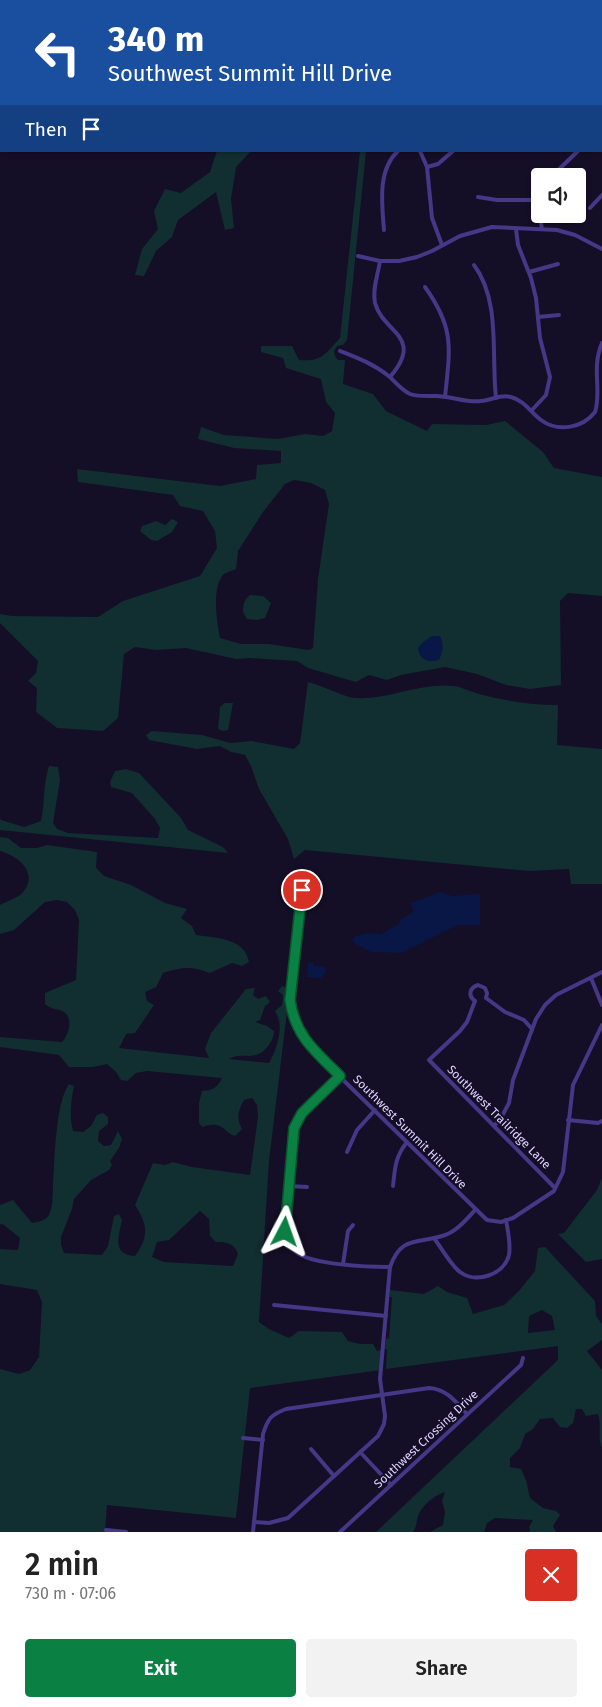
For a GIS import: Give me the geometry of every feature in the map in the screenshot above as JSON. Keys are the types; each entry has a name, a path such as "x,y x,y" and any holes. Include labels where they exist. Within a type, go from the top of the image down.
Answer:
{"street":[{"path":"384,230 382,196 386,170 389,161 397,152"},
{"path":"420,152 427,167 432,218 442,245"},
{"path":"427,167 438,164 452,152"},
{"path":"560,168 577,152"},
{"path":"590,208 602,195"},
{"path":"478,197 497,200 531,199"},
{"path":"541,223 542,229"},
{"path":"358,256 380,261 399,261 432,251 460,236 492,227 542,229 575,235 602,249"},
{"path":"516,229 518,245 529,272 540,338 550,377 546,395 532,410"},
{"path":"380,261 374,293 375,304 386,322 399,334 403,351 401,361 390,377"},
{"path":"529,272 558,264"},
{"path":"474,265 480,273 490,305 494,328 496,398"},
{"path":"425,287 440,310 448,334 450,349 445,396"},
{"path":"538,317 559,315"},
{"path":"340,351 369,362 390,377 400,388 411,394 481,401 504,396 512,397 526,405 547,424 566,427 582,423 595,412 601,398 597,360 602,343"},
{"path":"595,412 602,415"},
{"name":"Southwest Summit Hill Drive","path":"304,872 290,1000 296,1026 340,1076 475,1210 487,1220 501,1222 506,1220"},
{"path":"494,1126 502,1118 509,1102 513,1080 536,1019 545,1004 556,995 602,972"},
{"path":"590,978 602,1005"},
{"path":"483,986 487,993 486,998 481,1002 475,1001 470,995 473,987 483,986"},
{"path":"486,998 505,1012 524,1020 536,1019"},
{"name":"Southwest Trailridge Lane","path":"475,1001 467,1022 460,1031 429,1060 555,1188"},
{"path":"524,1020 532,1030"},
{"path":"434,1238 460,1272 472,1277 484,1277 496,1273 508,1258 510,1246 506,1220 513,1218 554,1191 563,1172 573,1085 602,1025"},
{"path":"340,1076 302,1113 294,1128 285,1232 292,1247 297,1252 313,1260 390,1267"},
{"path":"347,1152 357,1130 375,1110"},
{"path":"568,1120 598,1123 602,1121"},
{"path":"392,1186 399,1152 407,1142"},
{"path":"289,1186 307,1187"},
{"path":"254,1522 279,1522 288,1518 378,1436 384,1424 385,1416 380,1378 390,1267 397,1252 406,1244 417,1240 443,1236 452,1232 475,1210"},
{"path":"344,1264 348,1231 353,1225"},
{"path":"274,1305 386,1316"},
{"name":"Southwest Crossing Drive","path":"340,1532 521,1365 522,1358"},
{"path":"253,1532 263,1440 267,1421 275,1414 286,1409 437,1388 447,1393 468,1414"},
{"path":"243,1438 263,1440"},
{"path":"311,1449 334,1476"},
{"path":"360,1452 391,1485"},
{"path":"106,1530 126,1532"}],"green space":[{"path":"217,152 250,152 236,167 231,199 234,228 225,230 216,192 178,220 172,237 156,251 144,276 135,275 142,249 158,229 154,211 165,189 181,193 210,172"},
{"path":"360,152 366,152 347,340 343,345 337,346 334,351 338,360 345,360 343,384 373,394 386,411 427,431 432,424 486,425 505,421 543,452 554,468 602,477 602,596 568,593 560,601 561,685 530,689 506,685 477,674 445,667 401,675 387,680 369,675 356,682 308,668 297,661 236,659 186,648 156,650 135,647 124,654 118,718 103,731 57,728 36,712 37,688 28,681 36,673 38,661 0,623 0,614 12,616 98,617 123,601 200,576 217,548 215,531 203,511 180,506 173,495 78,482 77,469 220,486 256,479 257,465 281,463 281,451 234,448 198,439 201,427 224,435 278,439 305,434 323,436 332,431 335,413 326,402 321,379 286,368 283,358 261,352 261,346 292,346 299,360 313,360 322,356 340,338","holes":["294,480 311,483 325,490 329,504 318,579 313,648 309,650 269,644 241,644 220,638 216,605 217,587 224,574 236,569 238,551 263,512 285,484"]},
{"path":"172,519 178,522 172,532 157,541 151,540 140,531 142,526 156,521 165,525"},
{"path":"250,595 263,596 271,603 265,618 257,620 247,619 245,616 243,610 244,603"},
{"path":"308,682 355,698 368,698 441,685 457,687 509,701 558,705 557,745 602,749 602,884 571,884 569,869 530,871 305,850 294,859 288,839 259,789 245,755 231,752 220,746 197,749 149,740 146,735 152,731 202,735 230,743 252,741 294,749 300,743"},
{"path":"225,703 233,703 228,730 223,731 218,729 220,707"},
{"path":"49,766 58,767 60,780 53,823 57,829 68,833 158,838 160,828 155,819 132,793 111,787 110,782 115,771 126,769 139,773 181,818 188,830 223,847 228,853 0,830 0,818 1,820 24,827 41,821"},
{"path":"0,837 8,838 21,848 37,848 47,845 97,852 96,868 104,876 131,885 165,903 187,909 181,918 192,926 196,935 221,939 236,944 246,954 249,962 242,966 232,963 210,973 187,968 163,973 156,987 145,992 147,1001 154,1005 135,1033 126,1034 119,1048 209,1058 205,1049 211,1033 246,989 255,988 253,995 258,999 266,996 270,1002 265,1006 260,1020 255,1022 267,1026 274,1031 273,1037 268,1046 259,1054 229,1059 269,1063 275,1051 280,1030 275,1011 282,1005 283,995 278,991 282,986 288,988 289,995 269,1161 259,1322 289,1338 299,1331 342,1332 348,1341 360,1344 373,1344 377,1351 382,1350 381,1370 250,1388 236,1518 107,1505 105,1532 0,1532 0,1369 19,1374 30,1370 39,1357 42,1302 37,1290 0,1284 0,1249 18,1250 20,1238 0,1224 0,1205 13,1200 32,1223 39,1222 49,1215 52,1200 58,1118 64,1093 69,1084 74,1086 71,1108 73,1131 83,1132 91,1126 97,1115 103,1113 108,1117 108,1124 99,1131 98,1141 104,1146 111,1145 118,1131 122,1139 119,1148 110,1161 112,1165 109,1170 91,1180 74,1199 61,1237 64,1253 102,1255 108,1246 114,1216 119,1214 122,1220 118,1243 122,1252 135,1256 143,1243 145,1231 142,1219 135,1205 153,1163 165,1165 173,1162 192,1167 250,1175 258,1117 257,1105 252,1098 244,1100 242,1104 238,1118 242,1129 235,1136 218,1125 202,1127 199,1123 199,1103 202,1091 214,1088 222,1078 147,1071 136,1073 127,1081 121,1080 116,1072 107,1064 93,1067 69,1067 59,1055 0,1047 0,1037 62,1042 64,1039 68,1032 69,1019 64,1012 45,1004 45,993 76,980 79,920 75,910 67,902 57,900 45,902 14,930 0,934 0,905 22,893 28,884 29,877 24,866 19,861 0,851","holes":["200,1211 209,1219 210,1236 216,1242 230,1244 236,1250 238,1254 233,1266 164,1262 152,1257 157,1242 169,1240"]},
{"path":"602,1178 602,1259 586,1262 558,1234 564,1233 597,1190"},
{"path":"545,1247 595,1301 596,1316 602,1324 602,1340 587,1351 602,1370 602,1449 598,1414 586,1416 582,1409 576,1409 573,1423 567,1428 560,1427 553,1418 540,1419 533,1429 525,1434 520,1448 510,1458 510,1467 521,1469 526,1480 530,1498 543,1508 556,1511 560,1515 553,1526 556,1532 530,1532 529,1527 533,1520 495,1518 487,1523 484,1532 430,1532 443,1525 445,1512 442,1501 445,1492 437,1495 422,1508 413,1532 376,1532 558,1360 558,1346 386,1369 387,1349 385,1349 386,1339 389,1338 392,1297 390,1297 390,1290 424,1294 438,1286 447,1292 467,1298 473,1314 504,1305 518,1292 535,1271 538,1248","holes":["542,1310 552,1316 555,1330 528,1333 529,1316"]}],"water":[{"path":"432,636 440,636 442,648 439,660 428,661 422,658 418,648"},
{"path":"440,892 452,896 480,894 480,925 457,925 401,953 371,952 356,945 353,941 355,936 370,933 381,934 399,924 400,920 413,912 411,903"},
{"path":"308,963 313,963 313,966 326,969 321,978 307,977"}],"route":[{"path":"285,1232 294,1128 302,1113 340,1076 302,1035 296,1026 292,1011 290,1000 302,890"}]}
